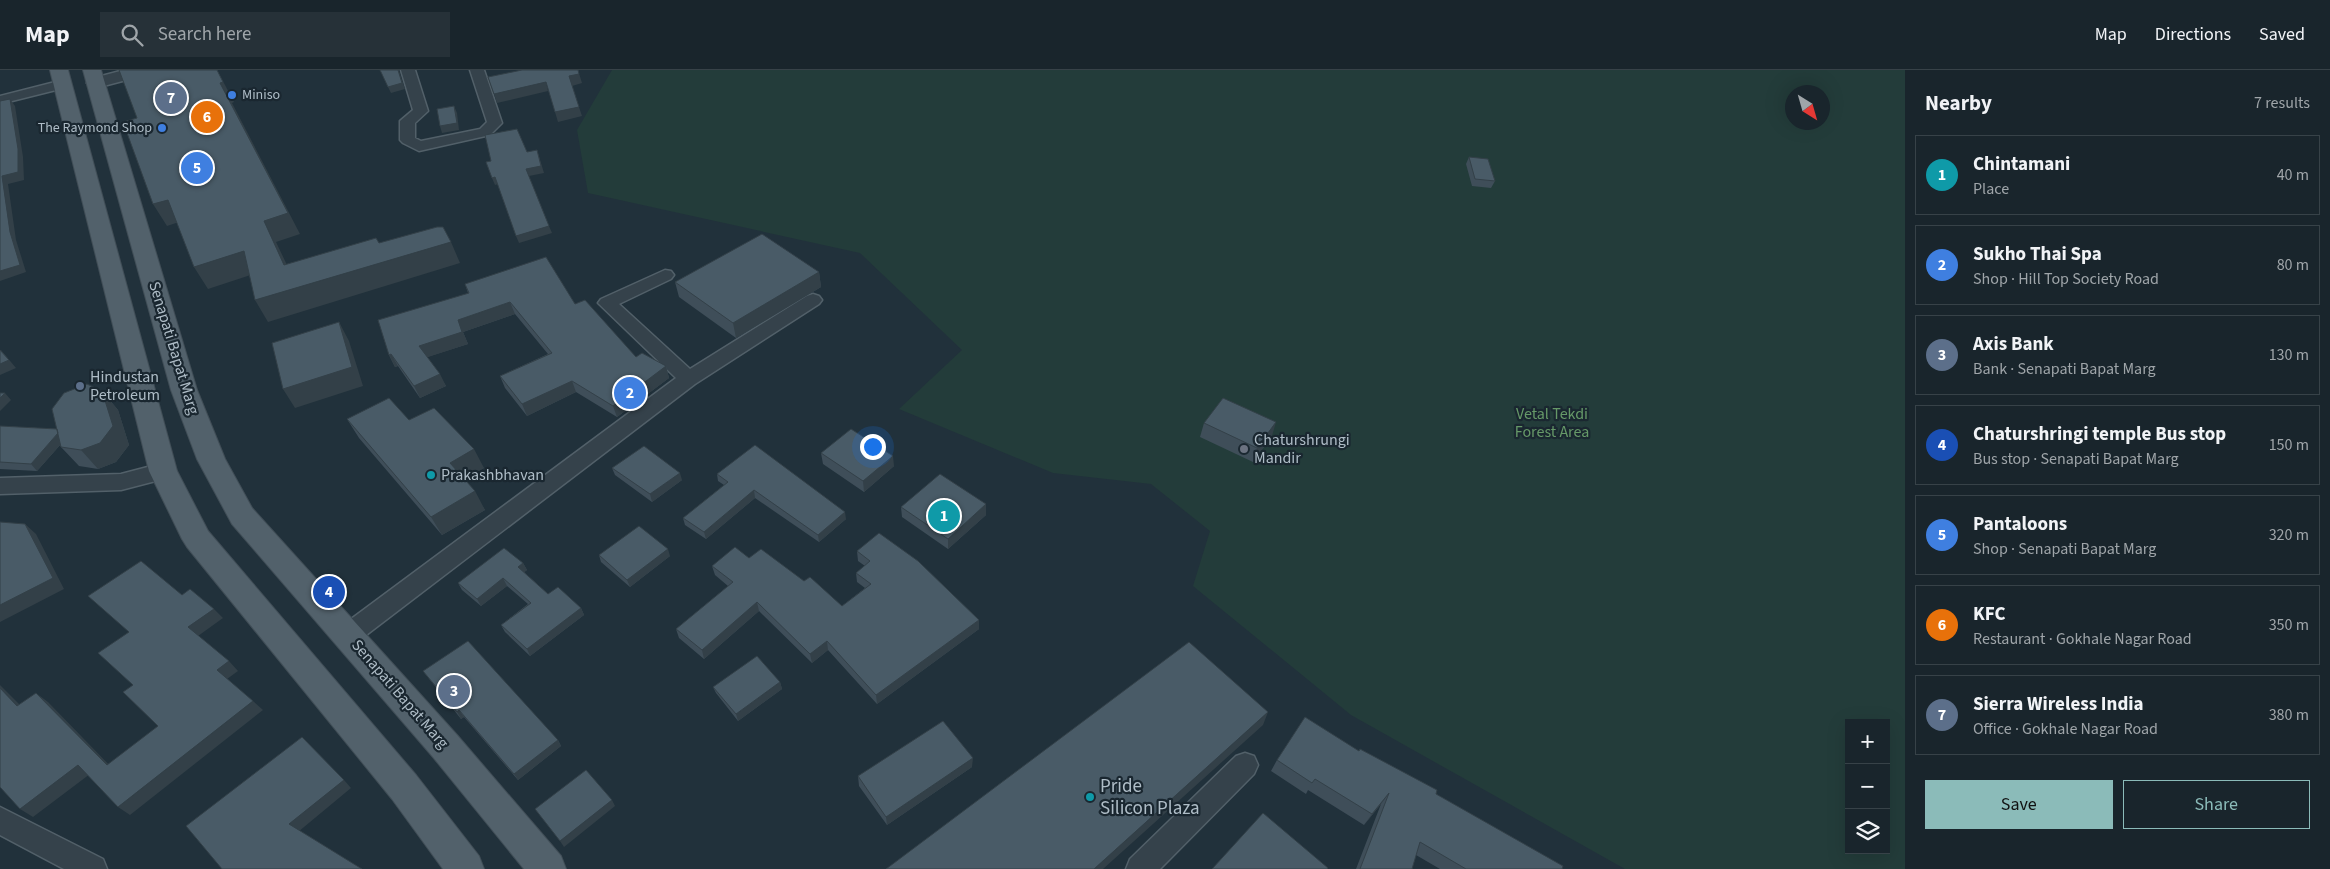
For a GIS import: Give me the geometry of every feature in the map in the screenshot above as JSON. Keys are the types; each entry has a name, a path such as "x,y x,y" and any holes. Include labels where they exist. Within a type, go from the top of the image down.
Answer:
{"main road":[{"name":"Senapati Bapat Marg","path":"94,76 184,390 211,459 242,516 445,746 548,869"},
{"path":"61,77 164,470 197,539 404,787 466,869"}],"street":[{"path":"94,76 143,70"},
{"path":"408,70 421,112 407,121 408,140 419,146 485,132 495,123 477,70"},
{"path":"0,100 61,77"},
{"path":"665,275 607,303 669,359 688,379"},
{"path":"348,635 688,379 813,300"},
{"path":"0,486 121,482 164,470"},
{"path":"1140,869 1244,765"},
{"path":"0,820 93,869"}],"green space":[{"name":"Vetal Tekdi Forest Area","path":"612,70 1905,70 1905,869 1625,869 1351,715 1193,586 1210,531 1151,484 1053,473 899,409 962,350 860,253 588,193 577,130"}],"building":[{"path":"119,70 217,70 223,82 220,83 288,213 264,221 284,265 376,238 379,243 437,227 443,227 451,242 255,300 244,251 194,267 168,200 153,204 123,122 137,118"},
{"path":"380,70 398,70 402,83 388,87"},
{"path":"522,70 578,70 579,74 569,76 579,107 555,112 546,82 494,94 488,77"},
{"path":"10,99 18,149 18,172 2,176 10,232 20,265 0,271 0,101"},
{"path":"454,106 457,123 440,126 437,109"},
{"path":"517,129 527,152 537,150 541,166 526,169 549,226 516,236 495,177 492,178 486,162 491,161 485,135"},
{"path":"1469,157 1488,159 1495,181 1475,179"},
{"path":"762,234 819,272 733,323 675,282"},
{"path":"546,257 575,304 585,300 636,357 642,353 666,366 613,406 572,381 522,404 500,376 552,353 510,302 458,320 462,332 419,346 440,374 414,386 391,354 389,355 378,320 469,293 465,284"},
{"path":"339,322 352,367 283,389 272,343"},
{"path":"0,350 9,360 0,364"},
{"path":"87,384 102,391 113,426 100,443 81,450 61,447 52,409 64,393"},
{"name":"Prakashbhavan","path":"389,398 409,420 434,408 474,449 450,463 475,491 431,517 347,419"},
{"path":"1223,398 1276,422 1257,448 1204,423"},
{"path":"0,426 57,429 58,433 31,464 0,462"},
{"path":"851,429 893,456 863,481 821,453"},
{"path":"755,445 845,512 818,535 754,490 704,532 683,518 728,482 717,474"},
{"path":"644,446 680,473 650,494 612,468"},
{"path":"940,474 986,504 948,539 901,507"},
{"path":"0,522 25,524 53,578 0,605"},
{"path":"639,526 668,549 627,580 599,555"},
{"path":"879,533 918,561 979,620 876,695 827,641 810,654 757,602 702,650 676,629 733,582 712,566 735,547 749,558 761,549 804,581 810,577 842,606 871,584 856,573 870,561 857,551"},
{"path":"504,548 523,563 518,567 548,594 558,587 581,608 527,649 501,625 531,603 503,578 477,599 458,583"},
{"path":"141,561 182,595 190,589 214,609 188,627 229,661 217,670 253,701 118,807 78,765 20,809 0,787 0,688 17,706 36,693 107,765 158,726 123,692 133,685 98,653 129,632 88,596"},
{"path":"468,641 558,740 514,774 459,710 457,712 423,671"},
{"name":"Pride Silicon Plaza","path":"1189,642 1268,712 1094,869 886,869"},
{"path":"757,656 780,682 736,714 713,687"},
{"path":"1305,717 1359,751 1360,749 1437,790 1436,794 1563,866 1562,869 1466,869 1420,842 1412,869 1360,869 1389,793 1372,814 1315,779 1312,783 1277,760"},
{"path":"943,721 973,758 886,817 858,776"},
{"path":"302,737 344,780 289,824 362,869 222,869 186,826"},
{"path":"586,770 612,800 560,841 535,809"},
{"path":"1263,813 1328,868 1212,869"}],"place":[{"name":"Miniso","path":"232,95"},
{"name":"Sierra Wireless India","path":"171,98"},
{"name":"KFC","path":"207,117"},
{"name":"The Raymond Shop","path":"162,128"},
{"name":"Pantaloons","path":"197,168"},
{"name":"Hindustan Petroleum","path":"80,386"},
{"name":"Sukho Thai Spa","path":"630,393"},
{"name":"Chaturshrungi Mandir","path":"1244,449"},
{"name":"Prakashbhavan","path":"431,475"},
{"name":"Chintamani","path":"944,516"},
{"name":"Chaturshringi temple Bus stop","path":"329,592"},
{"name":"Axis Bank","path":"454,691"},
{"name":"Pride Silicon Plaza","path":"1090,797"}]}
